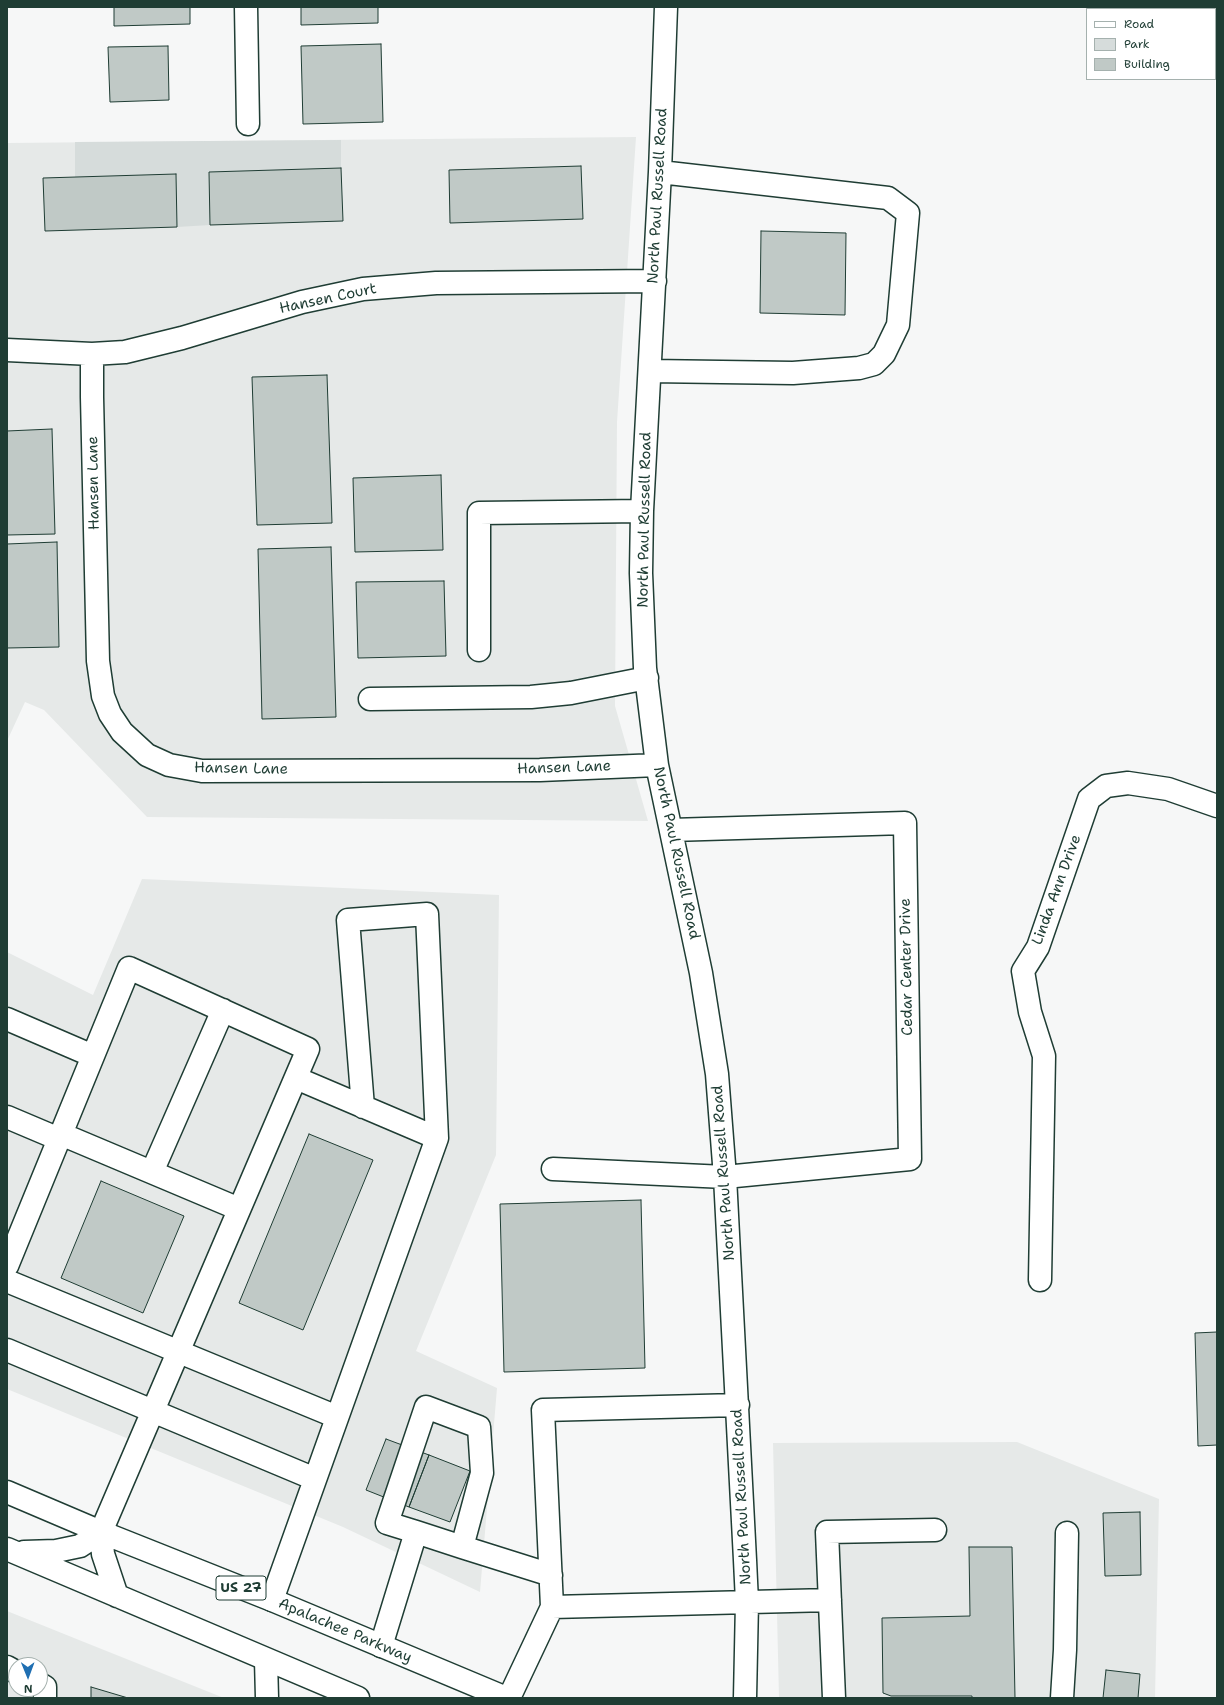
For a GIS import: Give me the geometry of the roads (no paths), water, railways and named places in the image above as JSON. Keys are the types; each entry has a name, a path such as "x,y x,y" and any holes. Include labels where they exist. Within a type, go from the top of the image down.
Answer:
{"street":[{"path":"246,7 248,124"},
{"name":"North Paul Russell Road","path":"666,7 655,281 642,511 641,573 647,678 657,765 701,973 713,1051 725,1177 747,1602 745,1698"},
{"path":"650,372 793,372 859,368 874,364 884,354 898,325 908,213 888,198 660,172"},
{"name":"Hansen Court","path":"7,350 92,354 125,352 182,338 302,302 364,289 436,283 655,281"},
{"name":"Hansen Lane","path":"92,354 98,661 103,696 110,714 122,732 147,755 169,765 202,771 540,770 657,765"},
{"path":"479,650 479,512 642,511"},
{"path":"370,699 531,697 571,693 647,678"},
{"name":"Linda Ann Drive","path":"1040,1280 1044,1056 1030,1012 1023,971 1038,947 1089,799 1106,786 1128,783 1168,789 1217,806"},
{"name":"Cedar Center Drive","path":"671,830 905,822 910,1159 725,1177"},
{"path":"272,1600 437,1138 427,914 348,920 363,1107"},
{"path":"7,1266 129,968 308,1048 101,1532 104,1559 117,1596"},
{"path":"152,1172 223,1010"},
{"path":"7,1019 93,1056"},
{"path":"296,1078 437,1138"},
{"path":"7,1117 152,1172 239,1209"},
{"path":"7,1133 17,1137 60,1136"},
{"path":"553,1169 725,1177"},
{"path":"7,1281 337,1417"},
{"path":"7,1350 315,1479"},
{"path":"509,1698 552,1607 543,1410 738,1405"},
{"path":"462,1547 482,1473 479,1427 426,1407 387,1522 462,1547 551,1575"},
{"name":"Apalachee Parkway","path":"7,1492 101,1532 272,1600 506,1698"},
{"path":"834,1698 827,1532 935,1530"},
{"path":"12,1550 56,1551 80,1546 101,1532"},
{"path":"381,1646 416,1532"},
{"path":"1062,1698 1065,1650 1066,1533"},
{"path":"12,1550 266,1660 358,1698"},
{"path":"552,1607 830,1600"},
{"path":"266,1660 267,1698"}]}
